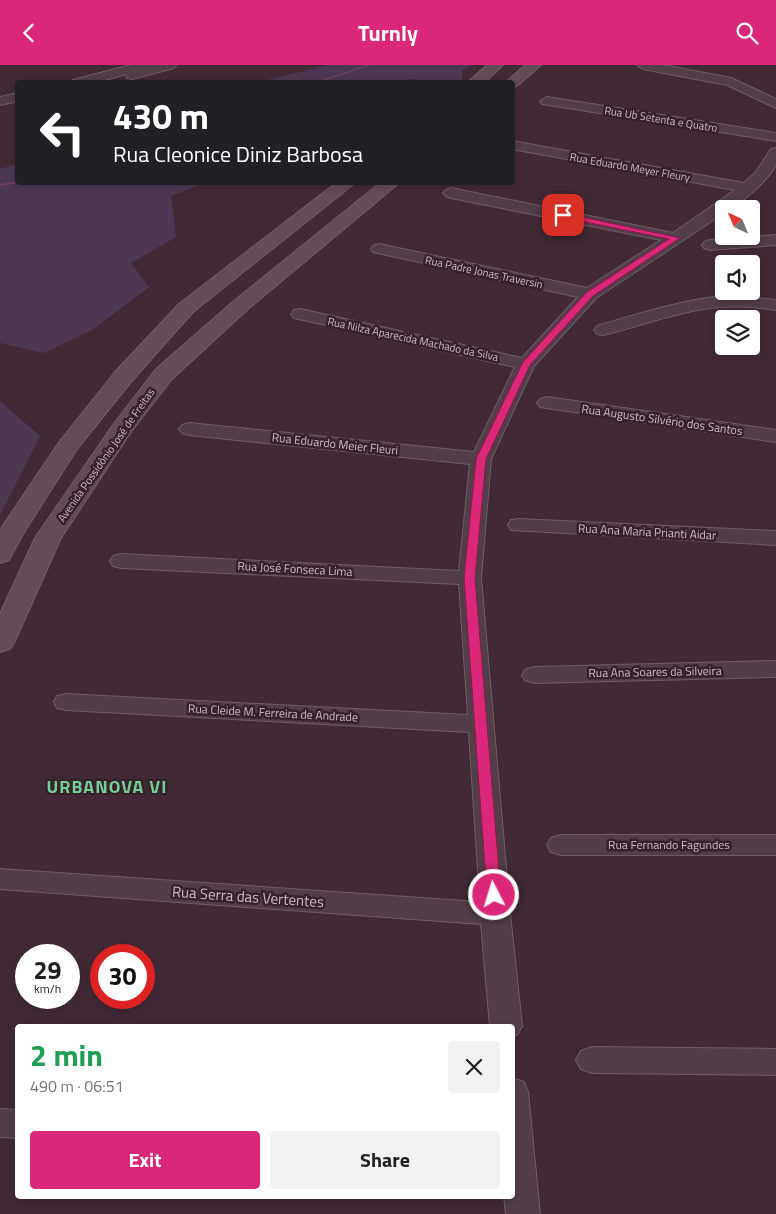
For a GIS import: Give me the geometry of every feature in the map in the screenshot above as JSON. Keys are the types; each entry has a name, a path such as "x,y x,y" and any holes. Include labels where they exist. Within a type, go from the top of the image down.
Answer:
{"street":[{"path":"89,80 145,65"},
{"path":"115,80 170,65"},
{"path":"478,80 496,65"},
{"path":"515,81 534,65"},
{"path":"643,65 731,82 776,104"},
{"path":"0,101 15,98"},
{"name":"Rua Ub Setenta e Quatro","path":"547,101 776,137"},
{"path":"0,108 15,105"},
{"name":"Rua Eduardo Meyer Fleury","path":"515,146 748,188"},
{"path":"506,1024 495,914 470,578 481,459 526,364 590,294 748,188 761,175 776,152"},
{"path":"0,555 10,534 68,446 124,377 186,308 343,185"},
{"name":"Avenida Possidônio José de Freitas","path":"0,643 48,538 121,430 164,374 186,352 388,185"},
{"path":"451,193 676,238"},
{"path":"710,245 776,240"},
{"name":"Rua Padre Jonas Traversin","path":"379,249 590,294"},
{"path":"603,330 698,302 742,299 776,305"},
{"name":"Rua Nilza Aparecida Machado da Silva","path":"300,314 526,364"},
{"name":"Rua Augusto Silvério dos Santos","path":"547,403 776,437"},
{"name":"Rua Eduardo Meier Fleuri","path":"189,429 481,459"},
{"name":"Rua Ana Maria Prianti Aidar","path":"519,525 776,538"},
{"name":"Rua José Fonseca Lima","path":"121,561 470,578"},
{"name":"Rua Ana Soares da Silveira","path":"534,675 776,669"},
{"name":"Rua Cleide M. Ferreira de Andrade","path":"66,701 480,724"},
{"name":"Rua Fernando Fagundes","path":"561,845 776,845"},
{"name":"Rua Serra das Vertentes","path":"0,879 495,914"},
{"path":"592,1060 776,1063"},
{"path":"0,1123 15,1124"},
{"path":"515,1145 523,1214"}],"shaded area":[{"path":"329,65 472,65 462,71 462,80 268,80"},
{"path":"15,165 15,185 199,185 171,196 176,237 131,263 149,287 92,330 44,353 0,343 0,169"},
{"path":"0,401 40,436 0,515"}],"waterway":[{"path":"322,80 369,65"},
{"path":"0,185 15,182"}],"district":[{"name":"URBANOVA VI","path":"107,787"}],"route":[{"path":"494,895 470,578 481,459 526,364 590,294 676,238 563,215"}]}
